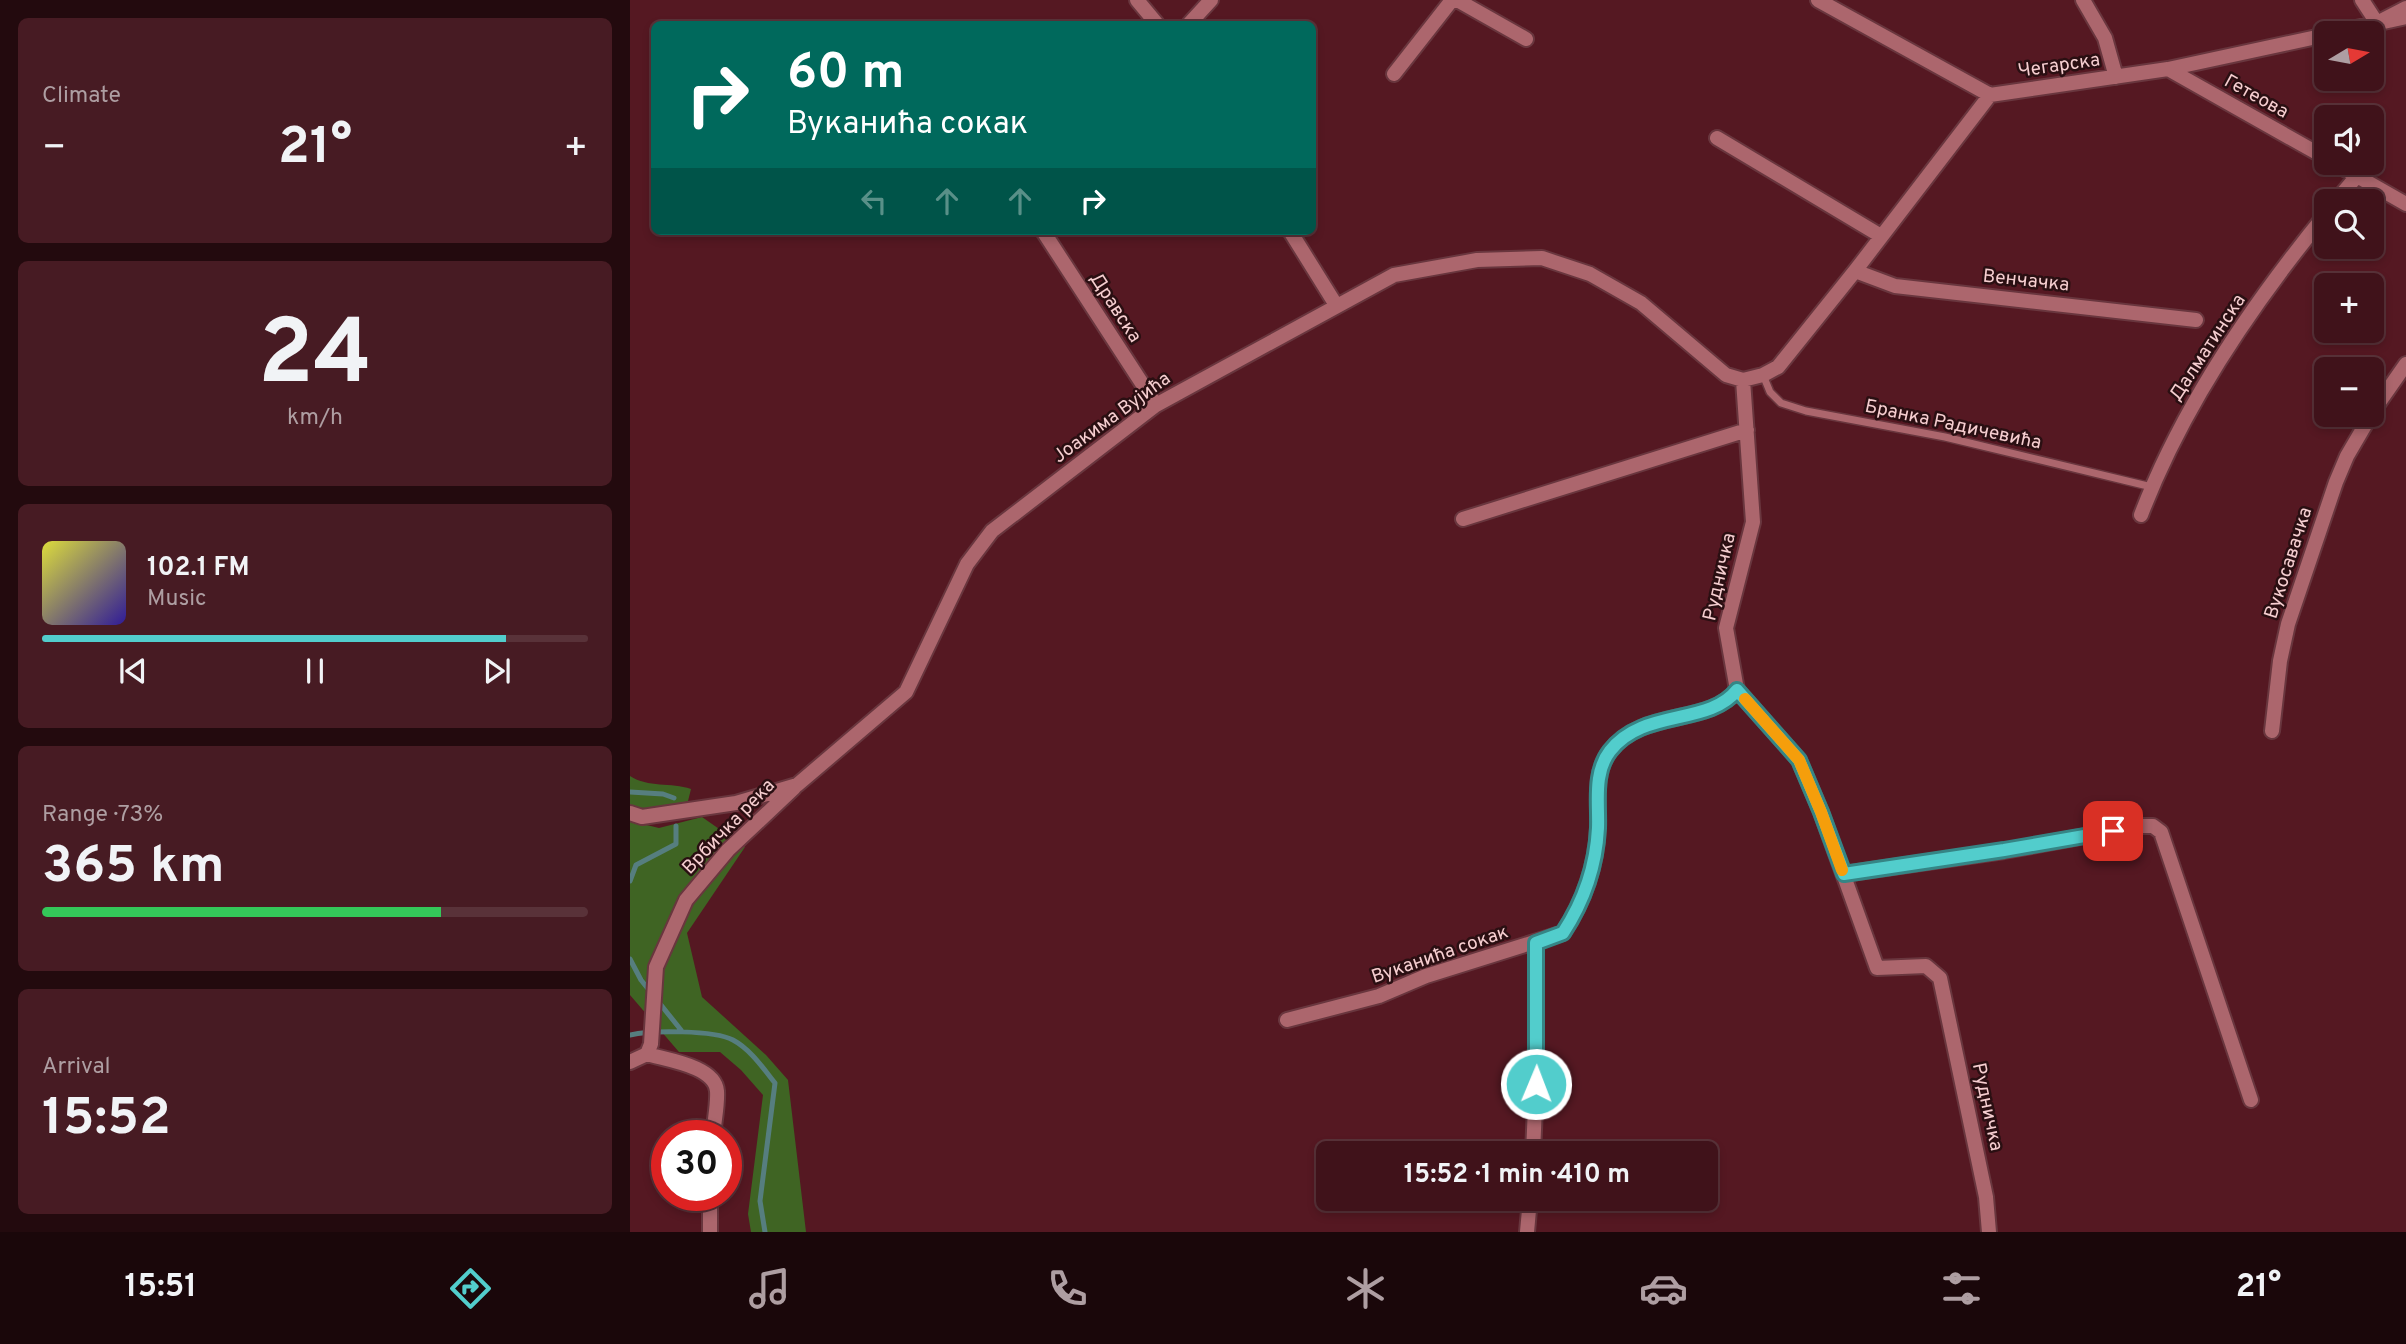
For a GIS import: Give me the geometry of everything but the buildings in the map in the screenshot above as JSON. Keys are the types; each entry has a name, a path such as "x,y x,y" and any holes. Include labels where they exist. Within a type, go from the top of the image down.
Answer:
{"street":[{"path":"1137,0 1154,21"},
{"path":"1192,21 1211,0"},
{"path":"1394,74 1454,0 1526,39"},
{"path":"1743,380 1763,375 1778,367 1990,95 1818,0"},
{"path":"2083,0 2105,38 2116,77"},
{"path":"2362,0 2376,21"},
{"path":"2381,21 2406,8"},
{"path":"2384,22 2406,17"},
{"name":"Чегарска","path":"1990,95 2168,69 2314,38"},
{"name":"Гетеова","path":"2168,69 2314,151"},
{"path":"1717,138 1881,236"},
{"path":"2346,189 2357,176 2406,204"},
{"name":"Далматинска","path":"2141,515 2177,433 2258,305 2314,230"},
{"name":"Дравска","path":"1045,235 1156,405"},
{"path":"1292,235 1336,305"},
{"name":"Јоакима Вујића","path":"630,813 642,817 736,803 797,785 906,692 967,564 992,531 1156,405 1394,275 1477,260 1542,258 1590,274 1641,303 1726,375 1743,380"},
{"name":"Венчачка","path":"1855,271 1895,286 2196,320"},
{"name":"Вукосавачка","path":"2384,395 2406,364"},
{"name":"Рудничка","path":"1743,380 1753,522 1726,628 1737,690 1799,760 1821,812 1877,968 1926,966 1940,978 1986,1197 1989,1232"},
{"name":"Вукосавачка","path":"2272,731 2280,661 2288,624 2336,482 2364,427"},
{"path":"1464,519 1747,430"},
{"name":"Вуканића сокак","path":"1287,1020 1379,996 1426,976 1563,933 1586,891 1591,876 1598,827 1597,792 1604,761 1610,750 1637,730 1655,721 1715,706 1728,701 1737,690"},
{"name":"Врбичка река","path":"649,1049 656,967 686,900 728,850 797,785"},
{"path":"1844,874 2153,826 2161,832 2251,1100"},
{"path":"1534,1141 1536,943"},
{"path":"630,1062 649,1049 700,1069 711,1078 717,1089 714,1120"},
{"path":"709,1232 710,1211"},
{"path":"1527,1232 1529,1211"}],"lane":[{"name":"Бранка Радичевића","path":"1763,375 1770,391 1781,403 1806,411 1945,437 2152,487"}],"green space":[{"path":"630,776 652,784 691,789 688,801 658,810 630,809"},
{"path":"702,817 745,847 687,933 702,997 766,1055 788,1080 806,1232 751,1232 748,1214 763,1095 741,1070 720,1052 679,1052 630,995 630,821 659,828"}],"waterway":[{"path":"630,792 663,794 674,798"},
{"path":"630,881 636,865 676,844 676,826"},
{"path":"630,959 641,980 681,1030"},
{"name":"Врбичка река","path":"630,1035 682,1032 724,1037 745,1048 775,1083 760,1201 765,1232"}],"slow traffic":[{"path":"1745,699 1799,760 1842,870"}],"route":[{"path":"1536,1084 1536,943 1563,933 1586,891 1595,856 1597,792 1604,761 1617,744 1655,721 1715,706 1728,701 1737,690 1799,760 1844,874 2113,831"}]}
